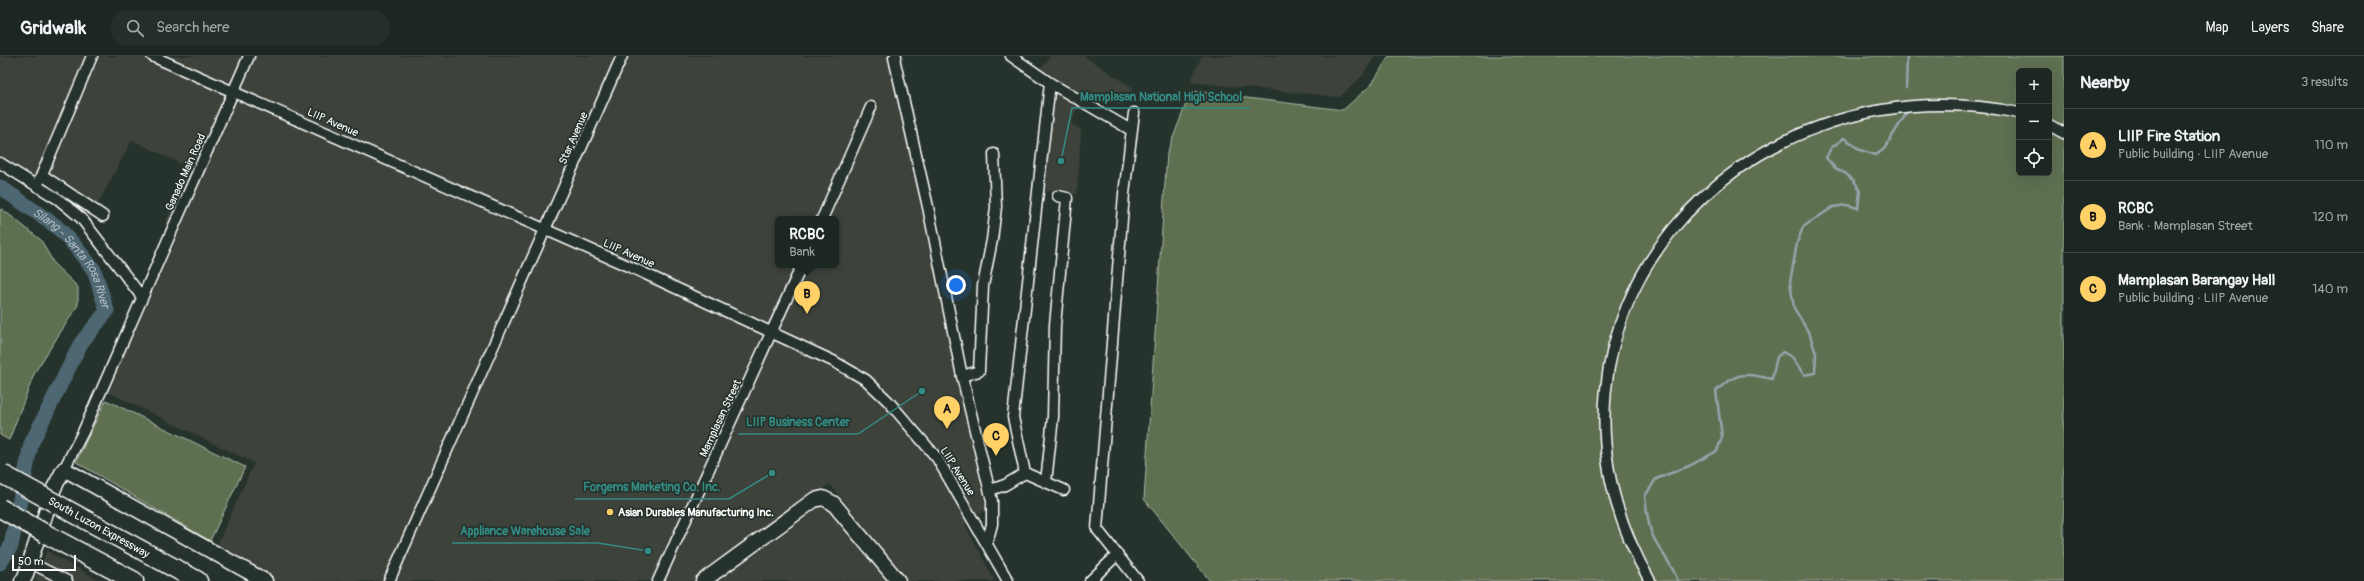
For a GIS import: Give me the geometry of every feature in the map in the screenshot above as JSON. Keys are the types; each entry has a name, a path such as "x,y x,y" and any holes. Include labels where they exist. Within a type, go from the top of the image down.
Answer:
{"highway":[{"name":"South Luzon Expressway","path":"1,473 198,581"},
{"path":"0,508 134,581"}],"street":[{"path":"37,186 92,56"},
{"name":"LIIP Avenue","path":"152,56 546,229 772,332 833,361 866,380 888,400 937,458 1008,581"},
{"name":"Ganado Main Road","path":"64,469 83,432 249,56"},
{"name":"Star Avenue","path":"389,581 622,56"},
{"path":"896,56 894,58 928,207 962,376 990,490 992,524 987,543"},
{"path":"1011,56 1050,83 1131,130"},
{"path":"1025,473 1013,418 1050,83"},
{"path":"1896,100 1936,98 1969,101 2016,112"},
{"path":"823,216 871,107"},
{"path":"1134,113 1131,130 1097,529 1138,581"},
{"path":"2052,127 2064,133"},
{"path":"962,376 979,371 983,286 992,240 996,207 994,154"},
{"path":"1728,164 1738,157"},
{"path":"0,163 58,199 80,218 142,297"},
{"path":"42,175 103,216"},
{"path":"1046,482 1053,417 1055,325 1067,198 1058,196"},
{"path":"1650,581 1630,542 1614,496 1606,448 1606,387 1617,328 1633,282 1656,241 1687,201"},
{"name":"Mamplasan Street","path":"658,581 801,268"},
{"path":"23,580 54,488 64,469 265,581"},
{"path":"990,490 1005,485 1025,473"},
{"path":"1025,473 1064,490"},
{"path":"703,581 814,500 823,498 833,503 898,581"},
{"path":"1090,581 1117,554"},
{"path":"29,562 67,581"}],"shaded area":[{"path":"0,56 890,56 986,510 965,525 995,581 908,581 830,484 696,581 273,581 215,550 254,463 108,392 180,230 165,225 186,166 132,140 89,220 57,190 0,156"},
{"path":"1050,56 1084,56 1133,88 1121,105 1099,92 1089,103 1039,71"},
{"path":"1202,56 1375,56 1362,76 1340,97 1190,82"},
{"path":"1052,88 1078,105 1071,124 1081,130 1077,194 1039,191"},
{"path":"818,504 832,509 891,581 712,581"},
{"path":"47,551 100,581 34,581"}],"green space":[{"path":"1389,56 2064,56 2064,581 1210,581 1144,499 1167,153 1191,91 1343,110 1372,84"},
{"path":"2,209 41,240 54,264 78,287 78,305 35,372 9,440 0,435 0,210"},
{"path":"106,400 245,467 210,541 76,462"}],"waterway":[{"path":"1906,88 1907,56"},
{"path":"1678,581 1651,532 1645,496 1656,479 1689,466 1717,451 1722,437 1716,391 1724,384 1741,375 1772,379 1777,357 1783,352 1793,358 1804,375 1815,373 1816,354 1810,335 1794,308 1790,282 1797,243 1803,227 1833,207 1847,205 1858,208 1860,191 1855,182 1845,173 1837,170 1826,158 1831,148 1844,138 1860,150 1876,155 1884,149 1908,111"},
{"name":"Silang - Santa Rosa River","path":"0,187 56,226 70,240 94,270 107,311 81,343 31,444 11,546 0,563"}],"place":[{"name":"Mamplasan National High School","path":"1061,161"},
{"name":"RCBC","path":"807,314"},
{"name":"LIIP Business Center","path":"922,391"},
{"name":"LIIP Fire Station","path":"947,429"},
{"name":"Mamplasan Barangay Hall","path":"996,456"},
{"name":"Forgems Marketing Co. Inc.","path":"772,473"},
{"name":"Asian Durables Manufacturing Inc.","path":"610,512"},
{"name":"Appliance Warehouse Sale","path":"648,551"}]}
